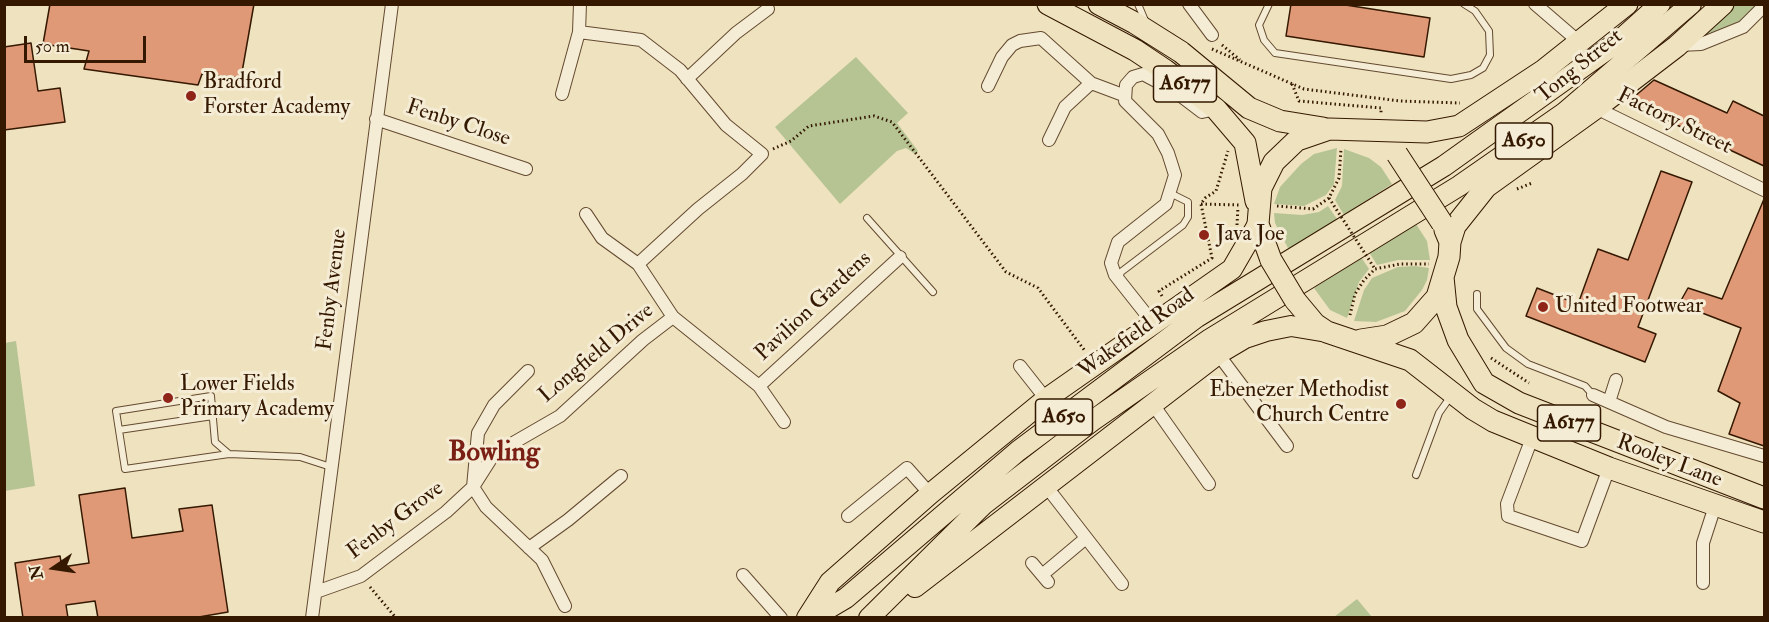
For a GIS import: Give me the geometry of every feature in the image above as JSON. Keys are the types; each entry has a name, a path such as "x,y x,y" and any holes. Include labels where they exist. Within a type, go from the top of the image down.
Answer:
{"highway":[{"name":"A6177","path":"1048,4 1165,69 1216,109 1245,142 1253,216"},
{"name":"A6177","path":"1099,4 1148,30 1181,52 1249,108 1263,116 1329,129"},
{"path":"1627,4 1544,70 1459,126 1427,132 1374,123 1329,129 1297,140 1274,162 1253,216 1271,260 1295,300 1315,324 1327,332 1355,341 1386,336 1414,323 1437,297 1436,270 1446,232 1455,226 1486,187 1677,46 1723,4"},
{"path":"1374,123 1397,154 1446,232"},
{"name":"Rooley Lane","path":"1436,270 1458,340 1484,383 1519,403 1764,498"},
{"name":"Rooley Lane","path":"1355,341 1410,360 1493,421 1610,468 1764,522"}],"main road":[{"name":"Tong Street","path":"1329,234 1444,166 1619,41 1660,4"},
{"name":"Tong Street","path":"1343,259 1459,186 1564,113 1691,4"},
{"path":"807,618 830,582 930,494 1046,399 1232,269 1253,216"},
{"name":"Wakefield Road","path":"812,618 846,598 1018,452 1197,317 1329,234"},
{"name":"Wakefield Road","path":"869,618 984,504 1092,421 1210,339 1343,259"},
{"name":"A650","path":"875,618 1152,402 1218,354 1245,338 1266,330 1291,326 1327,332"}],"street":[{"name":"Fenby Avenue","path":"312,618 376,119 393,4"},
{"path":"562,94 579,32 580,4"},
{"path":"1189,4 1212,35"},
{"path":"1535,4 1578,41"},
{"path":"1677,46 1701,44 1743,27 1764,6"},
{"path":"687,80 736,33 768,9"},
{"path":"579,32 641,40 687,80 726,125 762,154 638,264"},
{"path":"988,86 1002,57 1012,45 1032,38 1049,42 1066,63 1091,83 1123,95"},
{"path":"1153,323 1119,279 1111,263 1118,242 1159,212 1170,194 1175,175 1173,165 1158,134 1148,122 1128,107 1123,95 1125,85 1133,77 1143,74 1173,90 1202,112 1216,109"},
{"path":"1049,140 1065,107 1091,83"},
{"name":"Factory Street","path":"1596,108 1764,190"},
{"name":"Fenby Close","path":"376,119 526,169"},
{"name":"Longfield Drive","path":"473,487 494,454 560,416 643,340 673,317 638,264 602,238 586,214"},
{"name":"Pavilion Gardens","path":"673,317 759,386 900,257"},
{"path":"1218,354 1287,446"},
{"path":"1020,366 1046,399"},
{"name":"Fenby Grove","path":"316,592 362,576 446,512 473,487 478,433 494,405 528,371"},
{"path":"1609,402 1616,380"},
{"path":"759,386 784,422"},
{"path":"1593,395 1666,427 1764,456"},
{"path":"1152,402 1209,484"},
{"name":"Rooley Lane","path":"1532,438 1507,504 1508,516 1582,541 1610,468"},
{"path":"848,516 907,468 930,494"},
{"path":"529,548 568,520 621,476"},
{"path":"1046,486 1122,584"},
{"path":"473,487 486,507 542,560 565,606"},
{"path":"1703,584 1703,543 1715,506"},
{"path":"1032,563 1045,578 1086,538"},
{"path":"743,575 781,618"}],"lane":[{"path":"1138,4 1148,30"},
{"path":"1269,4 1259,25 1264,40 1275,53 1451,79 1472,75 1483,68 1490,55 1489,31 1475,11 1464,4"},
{"path":"1119,279 1121,272 1183,225 1190,207 1188,202 1170,194"},
{"path":"867,218 933,292"},
{"path":"1478,294 1477,309 1506,348 1528,364 1585,386 1593,395"},
{"path":"1416,475 1439,413 1453,393"},
{"path":"229,454 215,442 211,396 116,411 124,469 229,454 300,457 331,467"},
{"path":"119,430 213,416"}],"path":[{"path":"1212,35 1243,63"},
{"path":"1292,84 1299,101 1381,108 1374,123"},
{"path":"762,154 791,141 809,126 874,116 892,122 1006,272 1038,288 1095,364"},
{"path":"1165,300 1159,291 1212,258 1202,204 1205,198 1216,191 1234,129"},
{"path":"1277,206 1313,208 1329,198 1339,178 1341,150"},
{"path":"1329,198 1375,269"},
{"path":"1202,204 1253,216"},
{"path":"1350,315 1355,294 1375,269 1400,264 1436,270"},
{"path":"1484,351 1503,367 1529,383"},
{"path":"362,576 396,618"}],"green space":[{"path":"1723,5 1764,5 1743,27 1677,46"},
{"path":"856,57 908,113 897,123 918,151 915,154 906,148 897,151 840,204 775,127"},
{"path":"1337,148 1334,184 1326,195 1304,206 1274,204 1280,187 1301,164 1314,154"},
{"path":"1344,149 1369,158 1381,167 1392,184 1344,215 1335,200 1342,186"},
{"path":"1328,206 1337,219 1289,250 1275,223 1274,213 1302,215 1319,212"},
{"path":"1416,224 1427,241 1430,260 1398,260 1377,265 1369,252"},
{"path":"1361,257 1369,269 1359,282 1347,318 1330,310 1314,288"},
{"path":"1398,267 1429,268 1427,280 1405,311 1376,322 1354,321 1364,290 1372,278"},
{"path":"16,341 35,486 5,491 5,343"},
{"path":"1357,599 1372,617 1334,617"}],"building":[{"path":"50,4 254,4 241,78 202,74 198,85 84,69 89,51 43,44"},
{"path":"1291,4 1339,4 1430,18 1424,57 1286,36"},
{"path":"31,43 38,91 60,88 65,122 4,130 4,47"},
{"path":"1654,80 1727,113 1733,101 1764,116 1764,166 1628,102"},
{"path":"1661,171 1692,182 1638,327 1656,334 1645,362 1526,316 1537,288 1578,304 1598,249 1628,260"},
{"path":"1764,199 1764,446 1729,434 1740,403 1718,391 1741,328 1679,304 1688,288 1722,299"},
{"path":"125,488 132,538 183,531 179,509 212,505 228,612 193,618 98,618 95,601 66,605 68,618 23,618 15,563 60,556 62,567 89,563 79,495"}],"place":[{"name":"Bradford Forster Academy","path":"191,96"},
{"name":"Java Joe","path":"1204,235"},
{"name":"United Footwear","path":"1543,307"},
{"name":"Lower Fields Primary Academy","path":"168,398"},
{"name":"Ebenezer Methodist Church Centre","path":"1401,404"}],"district":[{"name":"Bowling","path":"494,454"}]}
